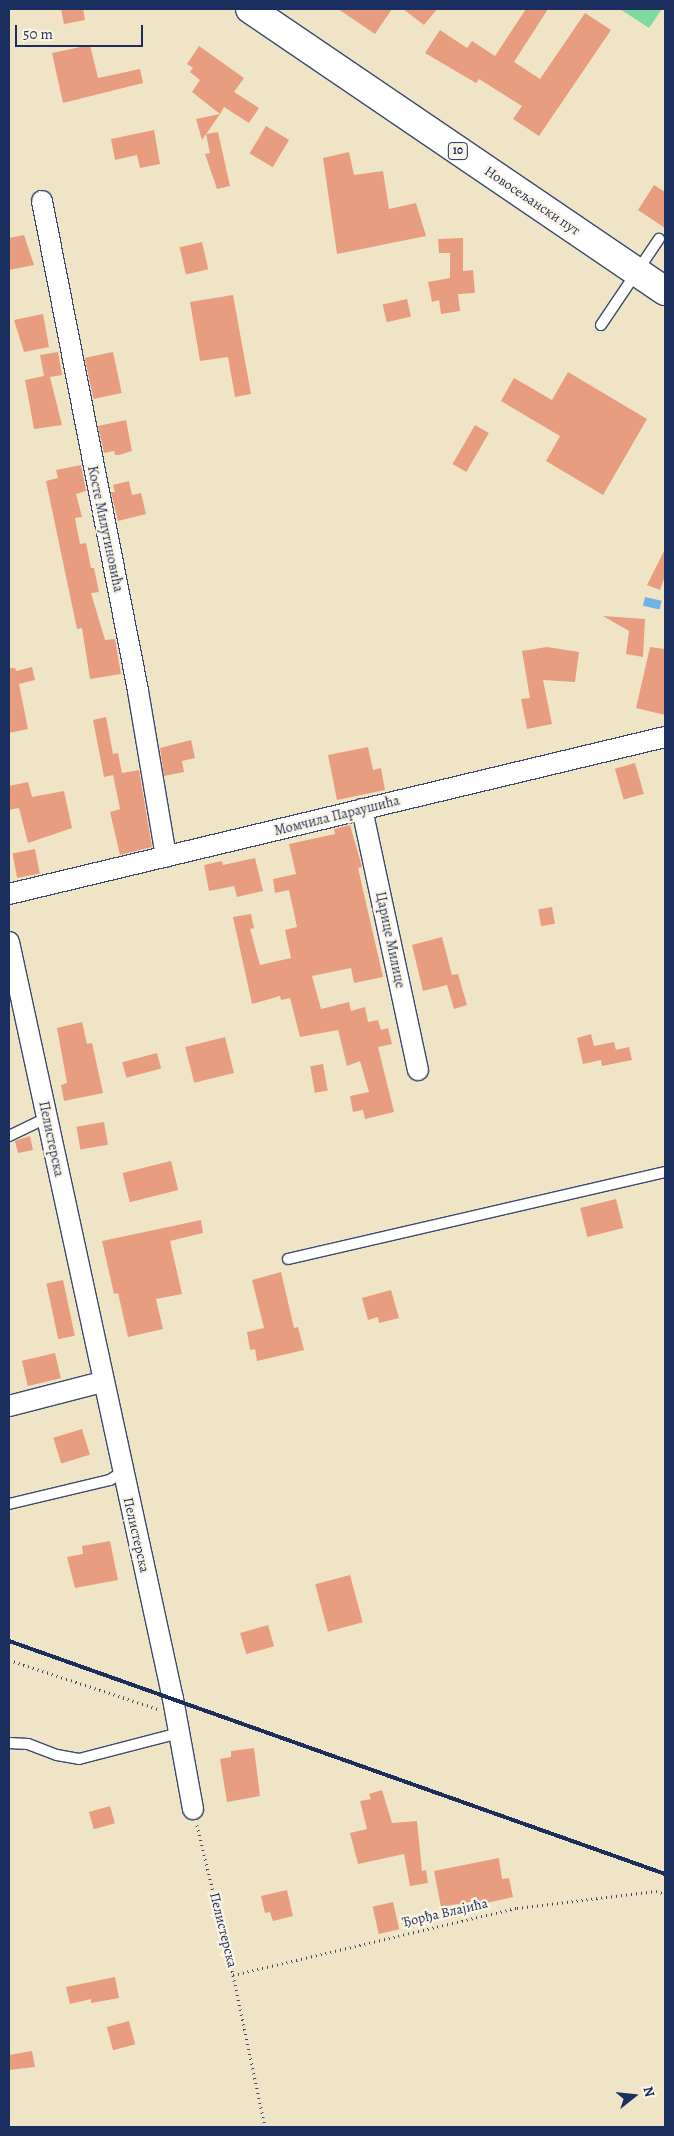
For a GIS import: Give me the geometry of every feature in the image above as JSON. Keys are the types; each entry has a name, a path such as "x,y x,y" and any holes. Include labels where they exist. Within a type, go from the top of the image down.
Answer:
{"main road":[{"name":"Новосељански пут","path":"250,9 665,291"}],"street":[{"name":"Косте Милутиновића","path":"42,201 138,691 166,857"},
{"name":"Момчила Параушића","path":"9,894 665,737"},
{"name":"Царице Милице","path":"362,810 418,1070"},
{"name":"Пелистерска","path":"9,942 194,1809"},
{"path":"9,1406 102,1382"}],"lane":[{"path":"601,325 638,273 659,239"},
{"path":"9,1136 46,1118"},
{"path":"288,1259 665,1172"},
{"path":"9,1504 110,1480 122,1472"},
{"path":"9,1743 28,1744 57,1756 78,1759 177,1724"}],"path":[{"path":"9,1660 177,1724"},
{"name":"Пелистерска","path":"194,1809 233,1975 264,2127"},
{"name":"Ђорђа Влајића","path":"233,1975 517,1908 656,1892 665,1894"}],"green space":[{"path":"620,9 662,9 649,28"}],"water":[{"path":"645,597 662,601 660,610 643,606"}],"building":[{"path":"61,9 83,9 85,20 64,24"},
{"path":"338,9 392,9 375,34"},
{"path":"403,9 437,9 424,25"},
{"path":"526,9 548,9 514,62 540,79 585,13 611,30 539,136 513,119 522,106 479,79 476,83 425,53 440,30 467,48 472,41 495,56"},
{"path":"90,45 98,78 140,69 143,83 63,103 52,53"},
{"path":"199,46 244,78 234,92 259,108 249,123 224,107 220,114 192,92 200,80 190,72 193,68 187,64"},
{"path":"220,114 202,140 196,119"},
{"path":"266,126 289,140 273,167 250,153"},
{"path":"154,130 160,164 140,168 137,155 115,160 111,139"},
{"path":"218,132 230,186 217,189 205,154 210,153 206,134"},
{"path":"349,152 354,175 383,171 389,209 416,203 426,236 337,254 323,158"},
{"path":"654,185 665,192 665,228 638,210"},
{"path":"24,235 34,265 9,270 9,238"},
{"path":"463,238 463,271 473,270 475,293 458,294 460,311 441,314 439,300 432,302 428,282 450,278 450,253 439,253 438,239"},
{"path":"202,242 208,269 186,274 180,247"},
{"path":"233,295 251,394 235,397 228,357 200,361 190,302"},
{"path":"407,299 411,317 387,322 383,305"},
{"path":"43,314 49,347 24,352 14,320"},
{"path":"58,352 62,375 50,377 62,425 34,429 25,380 44,376 40,355"},
{"path":"113,352 122,393 93,399 85,358"},
{"path":"568,372 647,419 603,495 546,461 560,436 501,401 514,378 552,400"},
{"path":"126,420 132,451 119,455 115,455 114,451 104,453 98,426"},
{"path":"475,425 489,433 466,472 452,464"},
{"path":"81,465 86,491 76,494 82,517 75,518 80,544 86,543 91,568 94,568 99,592 91,593 105,640 115,639 121,674 90,679 82,628 77,629 46,481 58,478 56,470"},
{"path":"129,481 132,495 141,493 146,514 118,521 111,492 115,492 113,485"},
{"path":"665,549 665,576 660,590 647,585"},
{"path":"603,616 645,619 643,657 626,654 629,631"},
{"path":"547,647 579,652 575,682 543,680 552,724 527,729 521,699 530,698 522,651"},
{"path":"650,647 665,649 665,715 636,708"},
{"path":"32,667 35,680 19,684 28,729 9,733 9,668 15,668 16,671"},
{"path":"106,717 113,754 118,753 122,773 139,770 152,847 120,855 110,812 120,809 113,775 104,777 93,720"},
{"path":"191,740 195,758 182,761 184,772 164,776 160,748"},
{"path":"368,747 373,770 381,768 385,790 337,800 328,755"},
{"path":"635,763 644,794 624,800 615,769"},
{"path":"28,782 32,797 64,791 72,828 28,843 19,808 9,810 9,786"},
{"path":"350,825 362,867 358,868 383,977 354,983 351,968 312,976 321,1009 349,1002 351,1011 365,1007 368,1022 378,1020 381,1030 388,1028 392,1044 378,1047 394,1112 365,1119 363,1110 353,1112 350,1096 369,1092 360,1061 347,1066 338,1030 300,1037 290,998 281,1000 280,996 252,1004 233,917 251,914 254,928 250,929 260,965 291,958 285,930 297,927 289,890 275,893 273,879 296,874 289,844 335,834 334,829"},
{"path":"35,849 40,874 17,878 12,853"},
{"path":"255,858 263,891 237,897 234,886 209,891 204,865 222,861 223,865"},
{"path":"552,907 555,924 541,926 538,909"},
{"path":"442,937 452,975 458,974 467,1005 454,1009 447,985 423,991 412,945"},
{"path":"82,1022 87,1044 92,1043 103,1093 64,1101 61,1085 67,1083 57,1028"},
{"path":"591,1034 594,1046 614,1042 616,1050 629,1047 632,1060 602,1066 601,1060 583,1064 577,1038"},
{"path":"225,1037 234,1073 194,1083 185,1047"},
{"path":"157,1053 161,1068 126,1078 122,1062"},
{"path":"323,1064 328,1091 315,1093 310,1066"},
{"path":"104,1122 108,1145 80,1150 76,1127"},
{"path":"30,1136 33,1150 18,1153 15,1141"},
{"path":"171,1161 178,1190 130,1202 122,1173"},
{"path":"616,1199 623,1228 587,1237 580,1208"},
{"path":"201,1220 203,1233 170,1241 182,1294 156,1299 163,1329 128,1337 118,1293 114,1294 102,1241"},
{"path":"281,1272 294,1328 298,1327 304,1350 257,1361 255,1349 250,1350 247,1332 264,1328 252,1280"},
{"path":"63,1280 75,1336 58,1339 46,1284"},
{"path":"391,1290 399,1318 379,1323 378,1317 368,1320 362,1298"},
{"path":"55,1353 61,1378 28,1386 22,1361"},
{"path":"82,1429 90,1455 61,1464 53,1438"},
{"path":"110,1541 118,1580 75,1588 67,1557 83,1554 82,1546"},
{"path":"350,1575 363,1622 328,1632 315,1584"},
{"path":"268,1625 274,1646 246,1654 240,1633"},
{"path":"254,1748 260,1796 227,1802 220,1759 231,1757 231,1751"},
{"path":"382,1790 392,1823 417,1821 422,1871 426,1870 428,1883 410,1886 404,1854 358,1864 350,1833 367,1829 360,1801 371,1799 369,1794"},
{"path":"110,1806 115,1823 94,1829 89,1812"},
{"path":"499,1858 502,1879 509,1878 513,1897 477,1905 476,1901 441,1907 434,1871"},
{"path":"287,1890 293,1916 273,1921 270,1912 265,1913 261,1896"},
{"path":"393,1902 399,1929 379,1934 373,1907"},
{"path":"115,1977 119,1998 91,2003 91,1999 70,2004 66,1987"},
{"path":"129,2021 135,2044 113,2050 107,2027"},
{"path":"32,2051 35,2067 9,2070 9,2055"}],"railway":[{"path":"9,1641 665,1874"}]}
